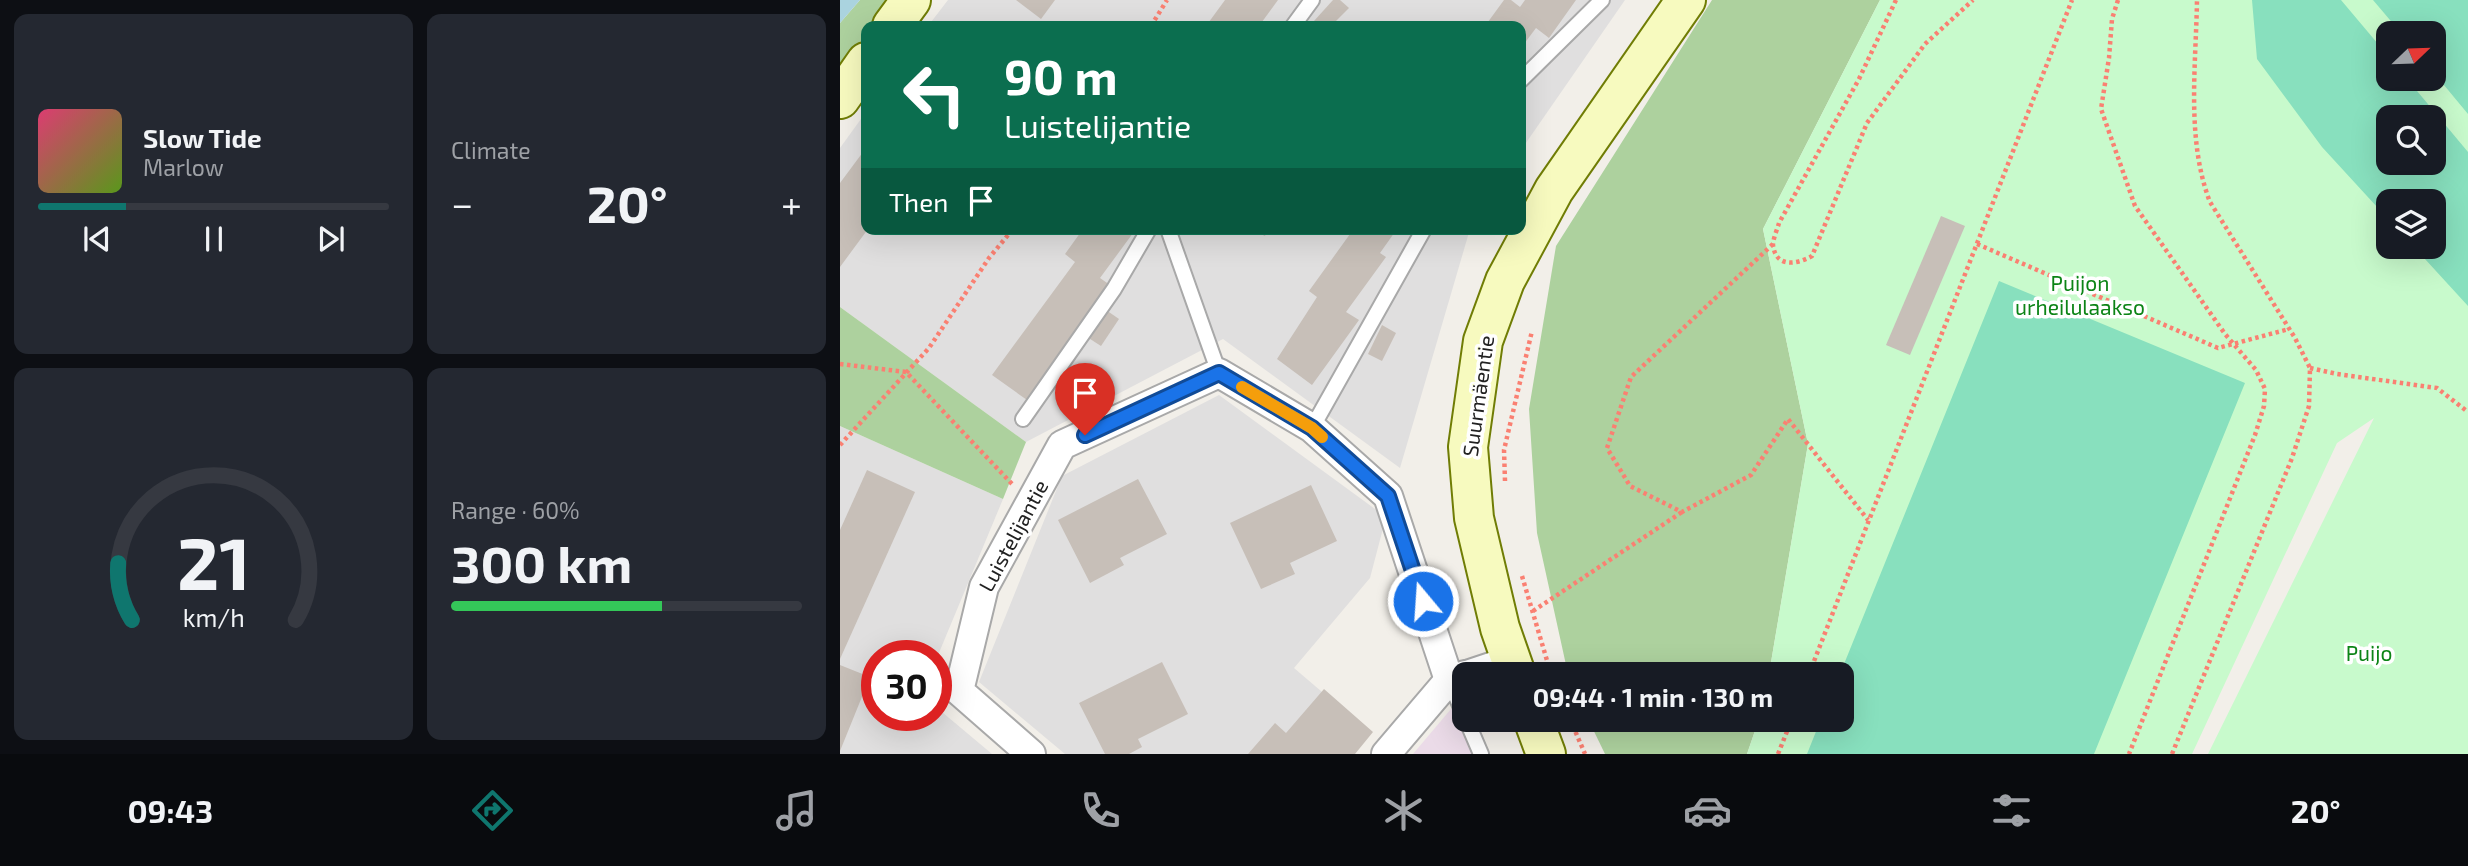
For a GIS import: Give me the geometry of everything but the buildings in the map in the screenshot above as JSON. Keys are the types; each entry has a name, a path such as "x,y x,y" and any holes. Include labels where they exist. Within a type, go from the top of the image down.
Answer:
{"main road":[{"path":"896,21 911,0"},
{"name":"Suurmäentie","path":"1512,662 1500,628 1474,518 1468,447 1483,341 1505,281 1555,190 1686,0"},
{"path":"840,99 861,69"},
{"path":"1538,732 1546,754"}],"street":[{"path":"1219,373 1312,428 1388,496 1455,662"},
{"name":"Luistelijantie","path":"1031,754 959,691 984,587 1062,445 1219,373"},
{"path":"1386,754 1452,686"}],"lane":[{"path":"1297,21 1312,0"},
{"path":"1526,75 1602,0"},
{"path":"1023,419 1114,289 1146,235"},
{"path":"1170,235 1219,373"},
{"path":"1312,428 1421,235"},
{"path":"1471,732 1480,754"}],"path":[{"path":"1154,21 1167,0"},
{"path":"1682,512 1630,486 1607,448 1631,377 1773,244 1779,223 1859,79 1896,0"},
{"path":"1773,244 1777,256 1788,264 1796,264 1812,256 1867,122 1925,44 1973,0"},
{"path":"1814,662 2072,0"},
{"path":"2118,0 2112,19 2101,109 2126,184 2135,206 2234,344 2256,370 2265,389 2264,406 2129,754"},
{"path":"2172,754 2292,458 2309,406 2309,368 2289,328 2210,202 2202,180 2198,159 2196,99 2197,0"},
{"path":"840,445 929,348 989,258 1008,235"},
{"path":"1977,244 2218,348 2289,328"},
{"path":"1505,485 1504,450 1532,331"},
{"path":"840,364 906,372 1030,503"},
{"path":"2309,368 2437,388 2468,412"},
{"path":"1533,611 1682,512 1751,475 1788,419 1868,520"},
{"path":"1518,564 1548,662"},
{"path":"1576,732 1585,754"},
{"path":"1778,754 1787,732"}],"shaded area":[{"path":"948,0 1625,0 1526,143 1526,21 932,21"},
{"path":"861,119 861,235 1468,235 1400,468 1223,339 1026,442 840,307 840,148"},
{"path":"1219,395 1386,517 1370,578 1294,668 1369,732 1351,754 1065,754 979,682 1062,476"},
{"path":"840,426 1003,499 944,640 861,640 861,731 952,731 952,720 992,754 840,754"},
{"path":"1452,708 1452,732 1479,732 1490,754 1413,754"}],"green space":[{"path":"860,0 901,0 886,21 861,21 861,55 840,85 840,23"},
{"path":"1712,0 1880,0 1763,229 1808,444 1771,662 1565,662 1537,533 1529,409 1556,246"},
{"name":"Puijon urheilulaakso","path":"1880,0 2468,0 2468,754 2208,754 2374,418 2337,443 2192,754 1747,754 1755,732 1854,732 1854,662 1771,662 1808,444 1763,229"},
{"path":"2252,0 2341,0 2376,42 2376,91 2417,91 2429,105 2376,105 2376,175 2446,175 2446,126 2468,152 2468,306 2425,259 2446,259 2446,189 2376,189 2376,206 2322,147 2257,59"},
{"path":"2373,0 2468,0 2468,114 2446,87 2446,21 2391,21"},
{"path":"1999,281 2245,383 2094,754 1807,754 1816,732 1854,732 1854,662 1845,662"},
{"path":"840,307 1026,442 1003,499 840,426"},
{"path":"1594,732 1755,732 1747,754 1605,754"}],"water":[{"path":"840,0 860,0 840,23"}],"slow traffic":[{"path":"1242,387 1312,428 1322,437"}],"route":[{"path":"1085,435 1219,373 1312,428 1388,496 1423,601"}],"park label":[{"name":"Puijo","path":"2369,654"}]}
